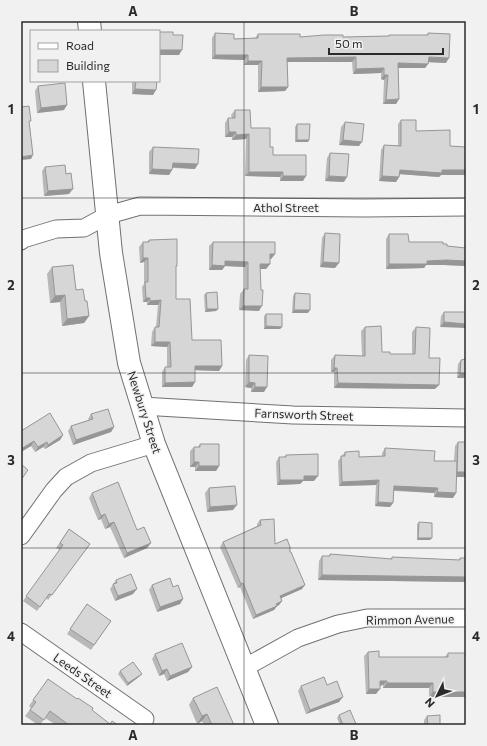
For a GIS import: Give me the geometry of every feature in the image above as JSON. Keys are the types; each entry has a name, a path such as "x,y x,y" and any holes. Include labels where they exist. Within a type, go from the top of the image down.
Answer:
{"street":[{"name":"Newbury Street","path":"94,82 111,253 129,363 154,444 267,725"},
{"name":"Athol Street","path":"21,241 23,239 56,229 84,228 108,215 140,206 364,208 466,207"},
{"name":"Farnsworth Street","path":"142,406 293,415 466,418"},
{"path":"21,536 54,490 66,477 91,463 154,444"},
{"name":"Rimmon Avenue","path":"244,668 298,638 338,624 367,618 466,618"},
{"name":"Leeds Street","path":"21,632 145,719"}],"building":[{"path":"160,32 173,32 173,35 183,35 182,50 160,50"},
{"path":"215,33 234,34 234,39 258,38 258,34 300,34 300,37 343,35 343,37 428,35 428,33 450,34 449,58 429,57 428,64 398,63 399,99 386,100 388,75 384,75 384,68 356,69 356,57 287,58 288,87 261,87 262,61 248,61 248,55 215,55"},
{"path":"136,82 157,82 156,90 135,89"},
{"path":"65,83 67,105 41,108 38,86"},
{"path":"29,106 31,121 29,121 33,155 21,157 21,107"},
{"path":"235,110 250,110 251,128 270,128 270,147 273,147 273,155 306,155 306,176 283,176 283,172 249,172 249,134 236,135 236,132 229,132 228,118 235,118"},
{"path":"401,120 416,120 416,131 450,130 450,146 466,147 466,170 442,170 442,173 400,170 399,177 382,176 384,145 401,146"},
{"path":"345,122 364,124 362,142 343,140"},
{"path":"297,124 310,124 309,140 297,140"},
{"path":"153,147 199,149 198,164 173,163 172,170 152,169"},
{"path":"330,153 349,154 347,177 329,176"},
{"path":"65,165 66,174 71,173 73,189 48,191 45,167"},
{"path":"325,233 340,234 339,263 323,262"},
{"path":"389,234 408,234 409,242 443,242 443,244 447,244 447,246 466,248 466,261 447,260 427,261 427,264 389,264"},
{"path":"177,239 176,299 190,299 192,340 221,340 222,366 195,366 195,382 165,383 165,367 171,367 170,342 155,342 155,327 159,327 161,300 150,301 150,298 146,298 145,282 148,282 148,258 143,258 143,242 149,242 149,240"},
{"path":"213,242 275,242 275,254 270,254 270,264 260,264 261,290 263,290 262,306 243,306 244,289 248,289 248,262 225,261 225,266 212,265"},
{"path":"73,265 76,290 83,289 85,301 87,301 89,316 67,319 65,295 55,296 52,267"},
{"path":"217,292 218,309 207,309 206,293"},
{"path":"295,293 310,294 310,310 294,310"},
{"path":"444,312 466,312 466,324 444,322"},
{"path":"266,314 282,314 282,327 266,326"},
{"path":"381,326 382,352 390,352 390,354 415,354 416,327 430,328 429,358 440,358 439,385 338,383 337,368 334,368 335,355 365,356 365,327"},
{"path":"249,355 268,356 267,387 255,387 255,383 249,382"},
{"path":"466,359 466,373 460,374 461,360"},
{"path":"108,409 114,427 76,440 71,426 93,419 91,414"},
{"path":"50,413 63,435 48,445 47,442 38,447 34,441 21,449 21,431"},
{"path":"458,442 466,442 466,472 457,472"},
{"path":"200,444 219,444 219,466 199,466 199,462 194,462 194,447 200,447"},
{"path":"385,448 435,451 434,461 457,461 456,493 437,492 438,488 394,486 393,503 378,502 379,480 342,482 341,456 345,456 345,452 359,451 359,457 385,456"},
{"path":"318,454 318,476 304,476 304,480 280,480 279,457 286,457 286,455"},
{"path":"21,464 28,470 21,480"},
{"path":"118,482 137,530 144,527 151,543 127,553 114,522 109,524 105,514 101,516 92,493"},
{"path":"235,486 237,505 210,507 209,488"},
{"path":"274,519 275,544 287,539 290,552 305,585 280,596 282,601 276,604 277,606 256,615 243,583 241,584 223,542 261,525 260,520"},
{"path":"419,522 432,523 432,538 418,538"},
{"path":"69,529 90,544 52,595 49,594 40,607 26,596 63,545 60,543"},
{"path":"330,554 392,559 392,557 460,560 460,558 466,558 466,577 322,575 322,556 330,556"},
{"path":"131,574 137,589 118,596 113,584 117,583 116,580"},
{"path":"170,578 173,587 178,585 183,599 160,607 152,585"},
{"path":"87,604 111,621 94,645 70,629"},
{"path":"182,643 192,667 170,676 167,669 162,671 155,654"},
{"path":"379,651 379,657 448,657 448,653 466,653 466,692 433,692 433,683 387,683 387,681 380,681 380,689 369,689 368,652"},
{"path":"133,662 142,674 128,683 120,671"},
{"path":"324,677 327,685 337,681 343,697 310,710 301,686"},
{"path":"48,679 93,708 92,710 110,724 112,721 118,725 69,725 50,711 44,720 30,710 36,702 33,700"},
{"path":"217,687 234,725 212,725 207,714 202,716 193,698"},
{"path":"350,710 356,724 343,725 339,715"},
{"path":"440,715 440,725 428,725 427,716"}]}
